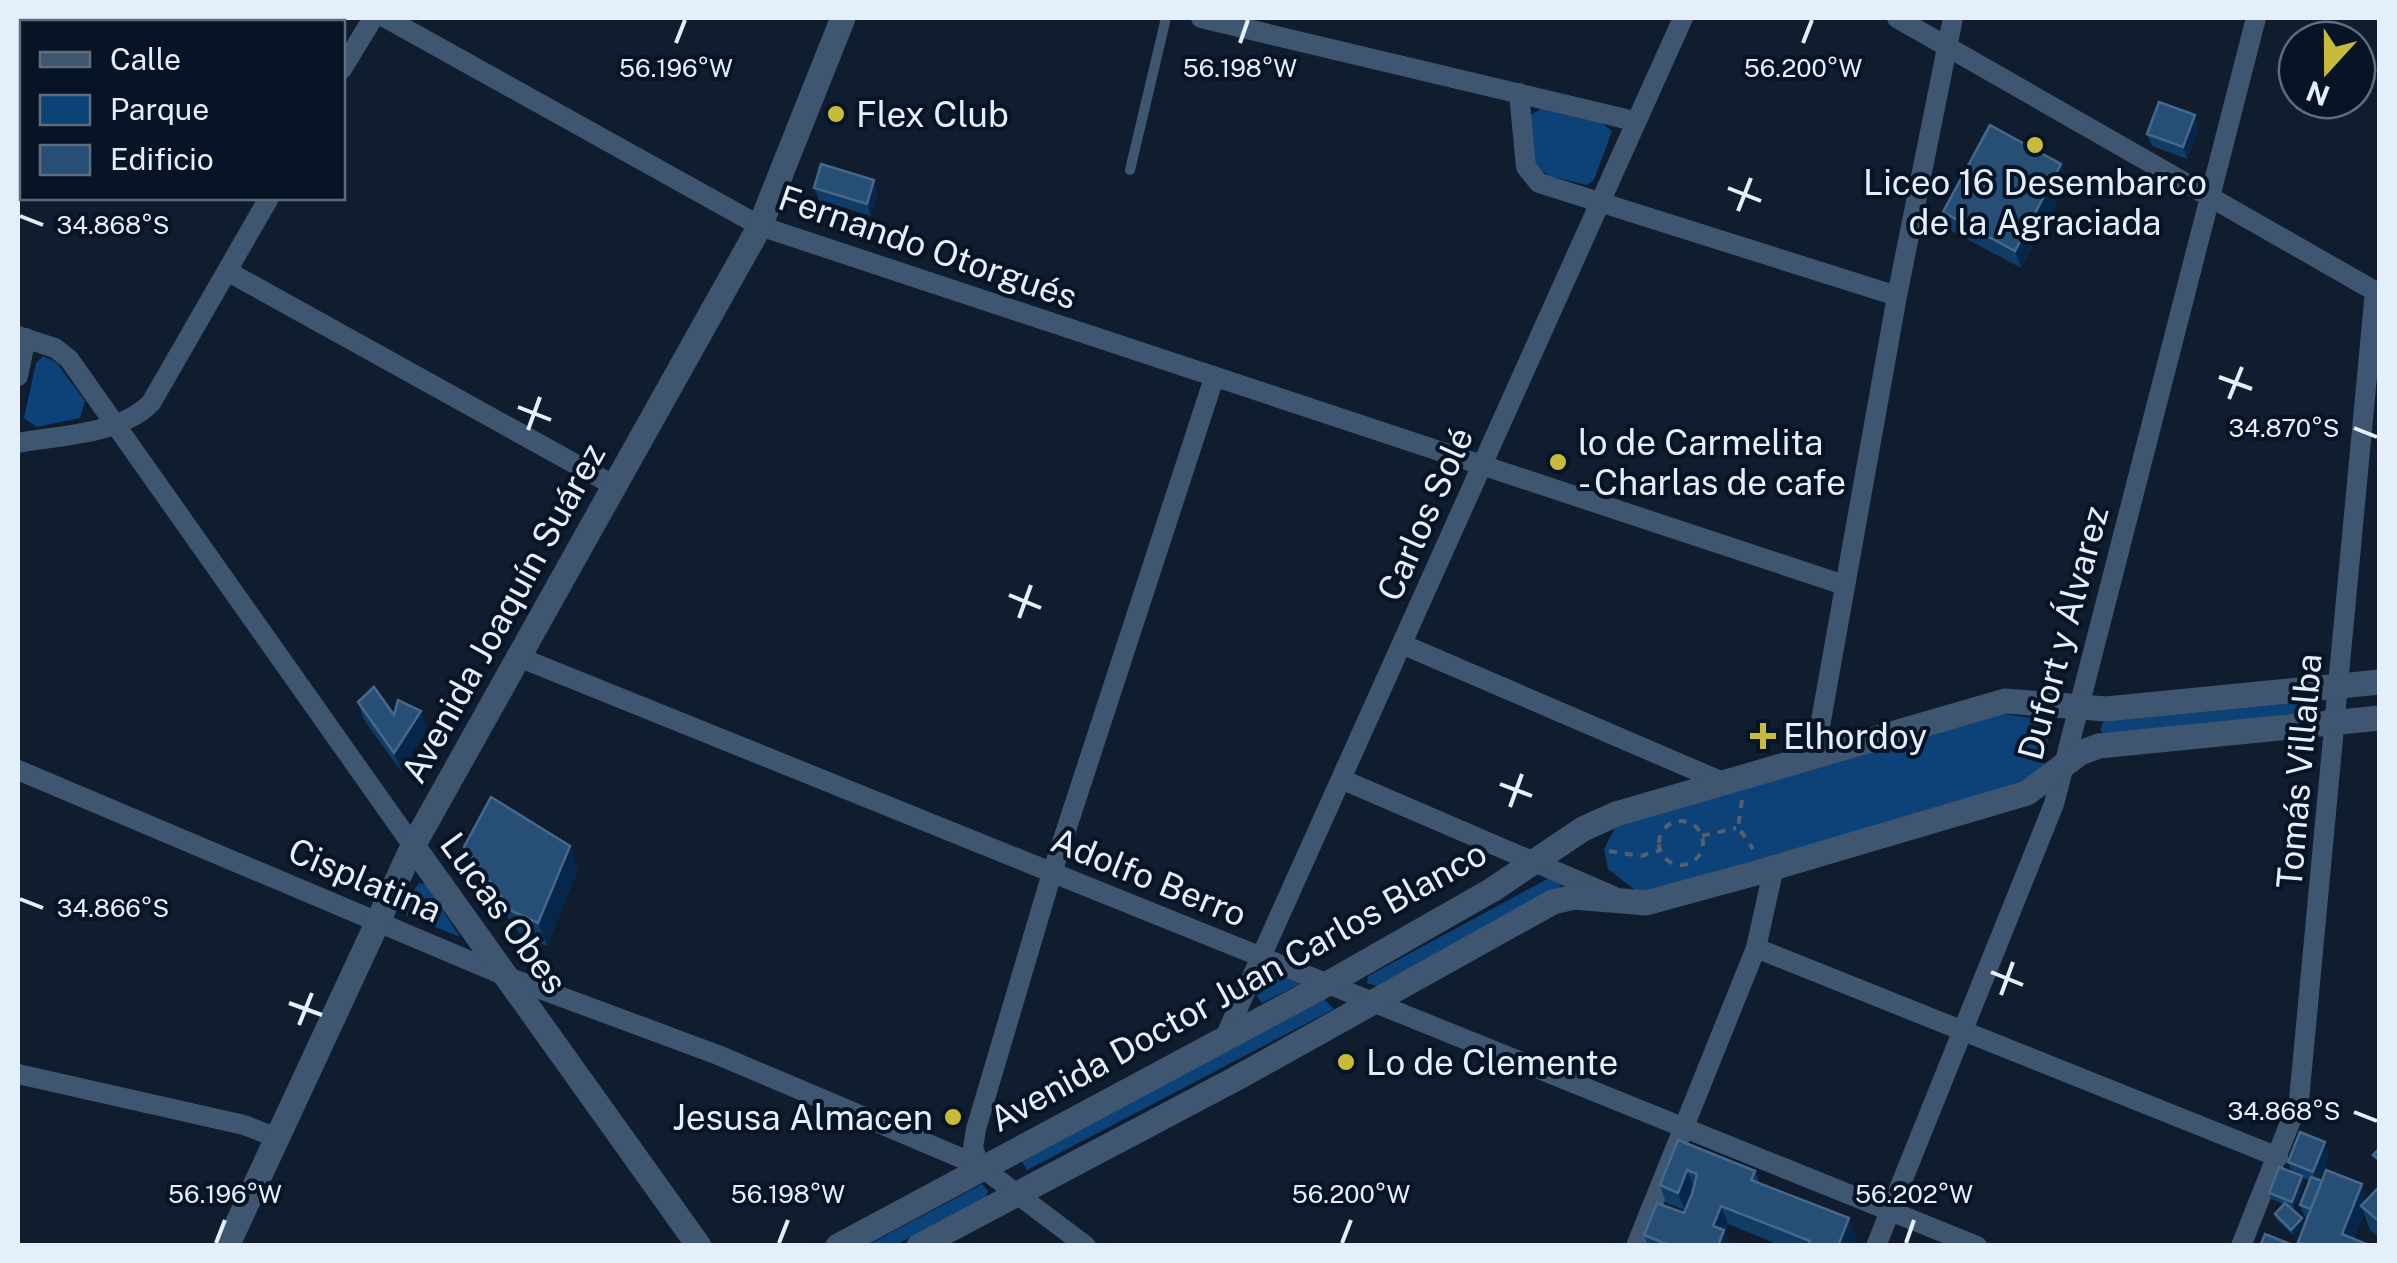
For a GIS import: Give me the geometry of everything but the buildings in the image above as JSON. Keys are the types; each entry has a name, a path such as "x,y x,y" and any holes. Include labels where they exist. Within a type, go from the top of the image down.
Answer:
{"street":[{"path":"345,64 373,18"},
{"name":"Fernando Otorgués","path":"386,18 760,226 1844,585"},
{"name":"Avenida Joaquín Suárez","path":"227,1246 413,846 760,226 843,18"},
{"path":"1201,18 1634,121"},
{"name":"Carlos Solé","path":"1225,1036 1683,18"},
{"path":"1898,18 2377,292"},
{"path":"1814,754 1952,18"},
{"name":"Dufort y Álvarez","path":"1876,1246 2054,804 2256,18"},
{"path":"1519,93 1526,167 1533,179 1897,296"},
{"path":"18,443 114,425 138,416 151,403 269,200"},
{"path":"227,271 613,485"},
{"name":"Tomás Villalba","path":"2240,1246 2299,1100 2377,292"},
{"path":"18,376 22,337"},
{"name":"Lucas Obes","path":"22,337 63,353 699,1246"},
{"path":"980,1166 973,1148 976,1129 1052,872 1214,378"},
{"path":"1404,644 1734,790"},
{"name":"Adolfo Berro","path":"520,658 1977,1246"},
{"name":"Avenida Doctor Juan Carlos Blanco","path":"838,1246 980,1166 1328,984 1583,829 1616,814 1734,790 1814,754 2005,702 2078,708 2380,682"},
{"name":"Avenida Doctor Juan Carlos Blanco","path":"918,1246 1016,1190 1238,1078 1553,902 1574,897 1646,903 1766,860 2027,793 2080,753 2098,746 2380,718"},
{"name":"Cisplatina","path":"18,770 508,977 718,1056 980,1166 1086,1246"},
{"path":"1341,779 1624,900"},
{"path":"1636,1246 1756,948 1766,860"},
{"path":"1756,948 2278,1158"},
{"path":"18,1074 244,1125 275,1137"}],"lane":[{"path":"1130,170 1166,18"}],"path":[{"path":"1734,790 1738,827 1766,860"},
{"path":"1671,823 1689,823 1702,836 1702,848 1691,863 1673,863 1660,850 1660,838 1671,823"},
{"path":"1702,836 1738,827"},
{"path":"1609,851 1641,856 1660,850"}],"green space":[{"path":"1541,109 1603,124 1612,131 1594,180 1587,185 1549,176 1535,165 1530,115"},
{"path":"43,356 56,362 85,401 80,418 37,427 24,418 36,363"},
{"path":"2316,701 2317,713 2104,734 2100,730 2103,722 2110,721"},
{"path":"2004,714 2033,718 2048,740 2044,768 2018,787 1639,893 1608,869 1604,849 1617,824"},
{"path":"1551,877 1561,882 1560,889 1377,986 1367,983 1368,976"},
{"path":"419,883 426,884 460,937 406,915 404,906"},
{"path":"1272,971 1298,979 1300,984 1262,1003 1257,996"},
{"path":"1324,999 1334,1009 1027,1170 1021,1160"},
{"path":"982,1184 988,1191 986,1197 895,1245 866,1246"}],"place":[{"name":"Flex Club","path":"836,114"},
{"name":"Liceo 16 Desembarco de la Agraciada","path":"2035,145"},
{"name":"lo de Carmelita - Charlas de cafe","path":"1558,462"},
{"name":"Elhordoy","path":"1763,736"},
{"name":"Lo de Clemente","path":"1346,1062"},
{"name":"Jesusa Almacen","path":"953,1117"}]}
